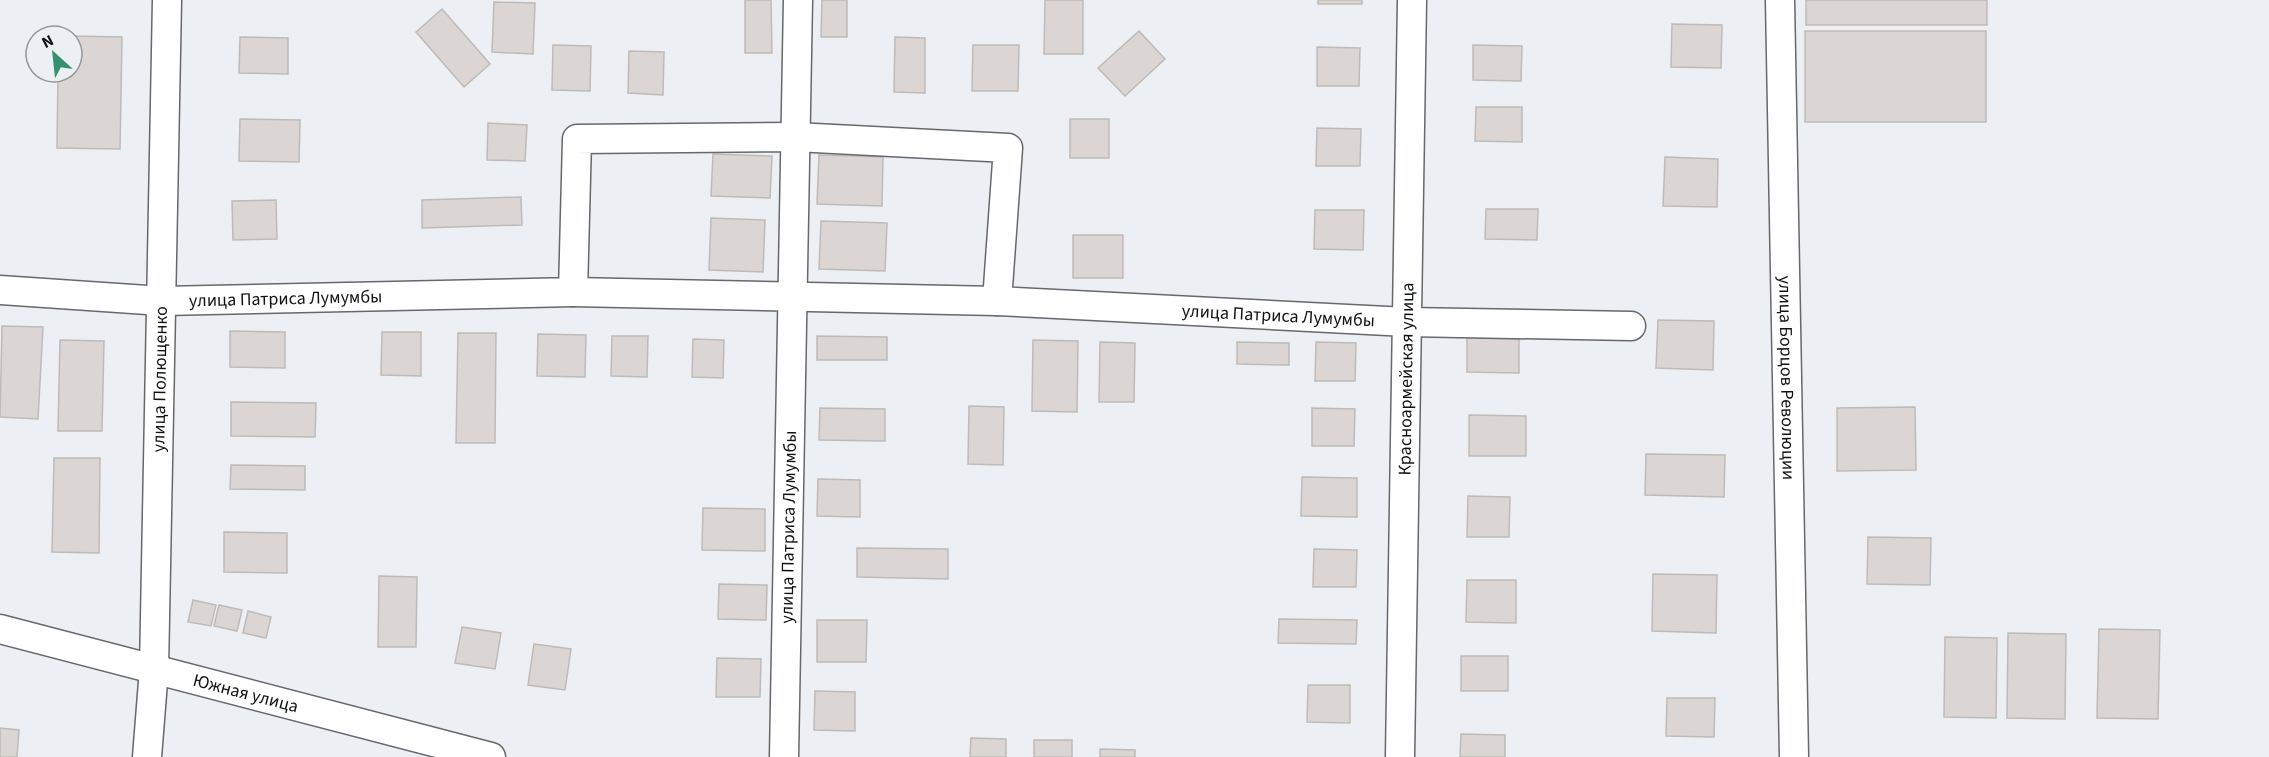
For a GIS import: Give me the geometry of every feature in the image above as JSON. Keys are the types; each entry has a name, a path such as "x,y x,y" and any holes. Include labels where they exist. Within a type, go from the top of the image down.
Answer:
{"street":[{"name":"улица Полющенко","path":"147,757 154,669 167,0"},
{"name":"улица Патриса Лумумбы","path":"784,757 798,0"},
{"name":"Красноармейская улица","path":"1400,757 1412,0"},
{"name":"улица Борцов Революции","path":"1780,0 1794,757"},
{"path":"573,292 577,139 795,137 1008,148 997,301"},
{"name":"улица Патриса Лумумбы","path":"0,290 162,301 573,292 997,301 1407,322 1631,326"},
{"name":"Южная улица","path":"0,629 490,757"}],"building":[{"path":"745,0 771,0 772,53 745,53"},
{"path":"822,0 847,0 847,37 821,37"},
{"path":"1045,0 1083,0 1083,54 1044,54"},
{"path":"1318,0 1362,0 1362,4 1318,4"},
{"path":"1806,0 1987,0 1987,25 1806,25"},
{"path":"494,2 535,3 533,54 492,52"},
{"path":"442,9 490,64 464,87 416,32"},
{"path":"1672,24 1722,25 1721,68 1671,67"},
{"path":"1139,31 1165,59 1125,96 1098,68"},
{"path":"1805,31 1986,31 1986,122 1805,122"},
{"path":"84,36 122,37 120,149 57,148 58,84 84,84"},
{"path":"240,37 288,38 288,74 239,73"},
{"path":"895,37 925,38 925,93 894,92"},
{"path":"553,45 591,46 590,91 552,90"},
{"path":"973,45 1019,45 1018,91 972,91"},
{"path":"1473,45 1522,46 1521,81 1473,80"},
{"path":"1317,47 1360,48 1359,86 1317,86"},
{"path":"629,51 664,52 663,95 628,93"},
{"path":"1476,107 1522,107 1522,142 1475,141"},
{"path":"240,119 300,120 299,162 239,161"},
{"path":"1070,119 1109,119 1109,158 1070,158"},
{"path":"488,123 527,125 525,161 487,160"},
{"path":"1317,128 1361,129 1360,166 1316,166"},
{"path":"713,154 772,156 770,198 711,196"},
{"path":"819,155 883,157 882,206 817,204"},
{"path":"1665,157 1718,159 1717,207 1663,206"},
{"path":"521,197 522,225 422,228 422,200"},
{"path":"276,200 277,239 233,240 232,201"},
{"path":"1486,209 1538,209 1537,240 1485,239"},
{"path":"1315,210 1364,210 1363,250 1314,249"},
{"path":"711,218 765,220 763,272 709,270"},
{"path":"821,221 887,223 885,271 819,269"},
{"path":"1073,235 1123,235 1123,278 1073,278"},
{"path":"1658,320 1714,321 1713,370 1656,368"},
{"path":"2,326 43,327 38,419 0,417"},
{"path":"230,331 285,332 285,368 230,367"},
{"path":"382,332 421,332 421,376 381,375"},
{"path":"458,333 496,333 495,443 456,443"},
{"path":"538,334 586,335 585,377 537,376"},
{"path":"612,336 648,336 647,377 611,376"},
{"path":"817,336 887,337 887,360 817,360"},
{"path":"1467,336 1519,337 1519,373 1467,372"},
{"path":"693,339 724,340 723,378 692,377"},
{"path":"60,340 104,341 102,431 58,431"},
{"path":"1033,340 1078,341 1077,412 1032,411"},
{"path":"1100,342 1135,343 1134,402 1099,402"},
{"path":"1237,342 1289,343 1289,365 1237,364"},
{"path":"1316,342 1356,343 1355,381 1315,381"},
{"path":"231,402 316,403 315,437 231,436"},
{"path":"969,406 1004,407 1003,465 968,464"},
{"path":"1915,407 1916,470 1837,471 1837,408"},
{"path":"820,408 885,409 885,441 819,440"},
{"path":"1312,408 1355,409 1354,446 1312,446"},
{"path":"1469,415 1526,416 1526,456 1469,456"},
{"path":"1646,454 1725,455 1724,497 1645,495"},
{"path":"54,458 100,458 99,553 52,552"},
{"path":"231,465 305,466 305,490 230,489"},
{"path":"1302,477 1357,478 1357,517 1301,516"},
{"path":"818,479 860,480 860,517 817,516"},
{"path":"1468,496 1510,497 1509,537 1467,537"},
{"path":"703,508 765,509 765,551 702,550"},
{"path":"224,532 287,533 287,573 224,572"},
{"path":"1868,537 1931,538 1930,585 1867,584"},
{"path":"857,548 948,549 948,579 857,577"},
{"path":"1314,549 1357,550 1356,587 1313,587"},
{"path":"1653,574 1717,575 1716,633 1652,631"},
{"path":"379,576 417,577 416,647 378,647"},
{"path":"1467,580 1516,580 1516,623 1466,622"},
{"path":"719,584 767,585 766,620 718,619"},
{"path":"193,600 216,605 211,626 188,622"},
{"path":"219,605 242,610 237,631 214,626"},
{"path":"248,611 271,617 266,638 243,633"},
{"path":"1279,619 1357,620 1356,644 1278,643"},
{"path":"817,620 867,620 866,662 817,662"},
{"path":"462,627 501,633 495,669 455,663"},
{"path":"2099,629 2160,630 2158,719 2097,718"},
{"path":"2008,633 2066,634 2065,719 2007,718"},
{"path":"1945,637 1997,638 1996,718 1944,717"},
{"path":"534,644 571,649 565,690 528,685"},
{"path":"1461,656 1508,656 1508,691 1461,691"},
{"path":"717,658 761,659 760,697 716,697"},
{"path":"1308,685 1350,685 1350,723 1307,722"},
{"path":"815,691 855,692 855,731 814,730"},
{"path":"1667,698 1715,698 1714,737 1666,736"},
{"path":"0,728 19,730 17,757 0,757"},
{"path":"1461,734 1505,735 1505,757 1460,757"},
{"path":"971,738 1006,739 1006,757 970,757"},
{"path":"1034,740 1072,740 1072,757 1034,757"},
{"path":"1100,749 1135,750 1135,757 1100,757"}]}
